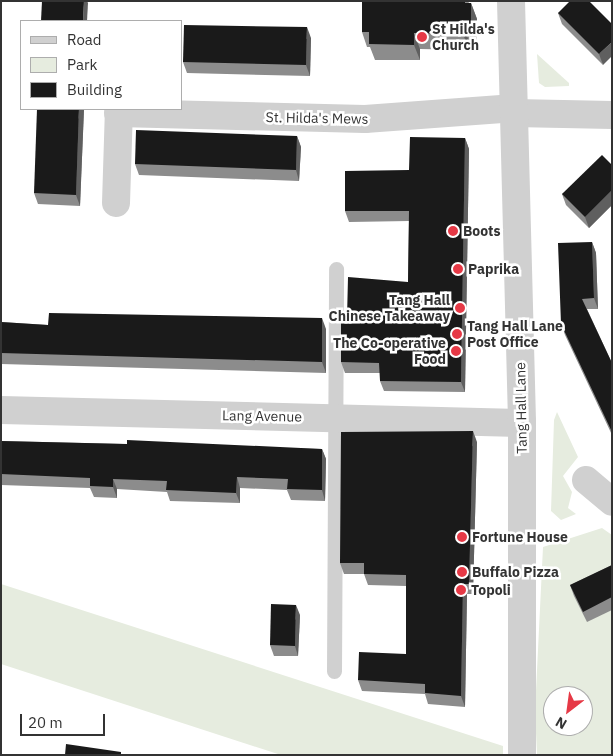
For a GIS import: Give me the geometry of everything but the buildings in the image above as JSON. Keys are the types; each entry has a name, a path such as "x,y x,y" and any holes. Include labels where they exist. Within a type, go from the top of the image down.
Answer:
{"street":[{"name":"Tang Hall Lane","path":"512,1 522,423 520,682 522,755"},
{"name":"St. Hilda's Mews","path":"116,203 119,111 365,119 514,110 612,115"},
{"name":"Lang Avenue","path":"1,410 522,423"},
{"path":"586,480 612,502"}],"lane":[{"path":"334,671 336,269"}],"green space":[{"path":"537,54 569,83 569,86 545,87 539,83"},
{"path":"557,412 578,457 563,476 572,492 568,508 576,514 561,520 551,511 554,420"},
{"path":"602,528 612,535 612,755 537,755 535,711 543,547"},
{"path":"1,584 503,746 503,755 281,755 1,664"}],"place":[{"name":"St Hilda's Church","path":"422,37"},
{"name":"Boots","path":"453,231"},
{"name":"Paprika","path":"458,269"},
{"name":"Tang Hall Chinese Takeaway","path":"460,308"},
{"name":"Tang Hall Lane Post Office","path":"457,334"},
{"name":"The Co-operative Food","path":"456,351"},
{"name":"Fortune House","path":"462,537"},
{"name":"Buffalo Pizza","path":"462,572"},
{"name":"Topoli","path":"461,590"}]}
